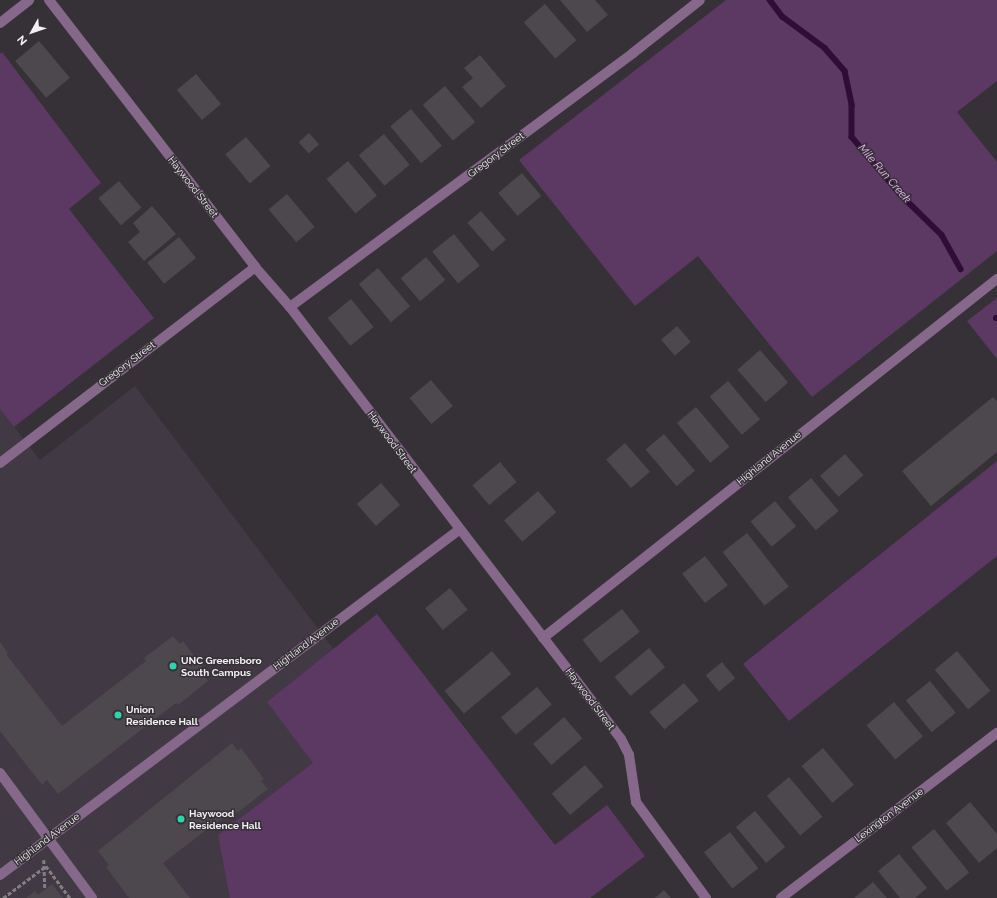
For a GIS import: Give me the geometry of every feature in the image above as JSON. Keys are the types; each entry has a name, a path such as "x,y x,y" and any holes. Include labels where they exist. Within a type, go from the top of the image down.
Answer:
{"street":[{"path":"0,23 29,0"},
{"name":"Haywood Street","path":"49,0 255,268 290,307 459,530 621,739 629,755 636,802 706,898"},
{"name":"Gregory Street","path":"290,307 633,53 700,0"},
{"name":"Gregory Street","path":"0,462 255,268"},
{"name":"Highland Avenue","path":"543,638 997,279"},
{"name":"Highland Avenue","path":"0,875 47,838 459,530"},
{"name":"Lexington Avenue","path":"781,898 997,733"},
{"path":"0,773 92,898"}],"path":[{"path":"44,859 46,866 45,889"},
{"path":"3,898 46,866"},
{"path":"46,866 70,898"}],"shaded area":[{"path":"726,0 997,0 997,81 957,112 997,162 997,251 812,397 698,256 635,306 519,160"},
{"path":"2,52 101,183 69,209 154,318 14,427 0,409 0,54"},
{"path":"997,298 997,359 967,321"},
{"name":"UNC Greensboro South Campus","path":"135,386 384,716 271,898 0,898 0,409 40,460"},
{"path":"997,461 997,556 789,721 743,664"},
{"path":"377,614 555,845 607,805 645,856 590,898 230,898 218,835 313,763 267,702"}],"building":[{"path":"560,0 595,0 608,15 587,32"},
{"path":"545,4 576,40 555,59 524,22"},
{"path":"39,41 70,78 46,98 15,61"},
{"path":"480,55 506,86 481,108 462,87 473,78 464,68"},
{"path":"196,74 221,104 202,120 177,90"},
{"path":"445,86 475,122 453,141 423,105"},
{"path":"411,109 442,146 421,163 390,126"},
{"path":"309,133 319,144 309,154 299,142"},
{"path":"384,134 410,165 384,186 359,155"},
{"path":"246,137 270,166 250,183 225,154"},
{"path":"348,161 377,195 355,213 327,179"},
{"path":"522,173 541,196 518,216 498,193"},
{"path":"119,181 141,208 121,225 98,198"},
{"path":"287,194 315,227 296,242 269,209"},
{"path":"152,206 176,234 144,261 128,242 140,232 133,223"},
{"path":"481,211 506,240 492,251 467,223"},
{"path":"454,234 480,266 458,283 432,252"},
{"path":"179,237 196,258 164,284 147,263"},
{"path":"426,257 445,280 420,301 401,278"},
{"path":"378,268 410,306 391,322 359,284"},
{"path":"351,299 374,327 350,346 328,318"},
{"path":"677,326 691,342 675,356 661,340"},
{"path":"760,350 788,382 766,402 737,370"},
{"path":"431,380 453,406 431,424 410,398"},
{"path":"728,381 760,419 742,435 710,396"},
{"path":"993,397 997,401 997,452 931,506 902,471"},
{"path":"696,407 729,447 710,463 677,423"},
{"path":"664,434 695,471 676,486 646,449"},
{"path":"625,443 650,472 631,488 606,459"},
{"path":"845,454 863,475 838,497 820,476"},
{"path":"500,462 517,482 489,505 472,485"},
{"path":"811,478 839,511 816,530 788,497"},
{"path":"381,483 400,505 376,526 357,504"},
{"path":"538,491 556,512 522,542 504,521"},
{"path":"775,501 796,526 772,547 750,522"},
{"path":"747,533 789,587 764,606 723,552"},
{"path":"705,556 728,585 705,603 682,574"},
{"path":"450,588 468,610 443,630 425,608"},
{"path":"622,609 640,632 600,663 583,640"},
{"name":"Union Residence Hall","path":"173,636 180,644 183,641 205,671 202,673 208,681 178,705 176,703 58,794 47,780 42,785 0,731 0,642 8,653 6,654 62,726 146,661 144,658"},
{"path":"649,648 665,667 631,696 615,677"},
{"path":"492,651 511,674 464,714 445,691"},
{"path":"957,651 990,691 968,709 935,670"},
{"path":"722,662 735,678 719,692 706,675"},
{"path":"930,681 956,713 932,732 906,701"},
{"path":"684,683 699,701 664,730 650,712"},
{"path":"537,687 552,705 516,735 501,717"},
{"path":"894,702 923,736 895,760 866,725"},
{"path":"564,717 582,738 551,765 533,744"},
{"name":"Haywood Residence Hall","path":"232,743 238,751 241,748 264,779 261,781 268,789 237,813 235,810 213,825 163,863 190,898 129,898 106,867 109,865 98,851"},
{"path":"823,748 854,785 832,803 802,766"},
{"path":"585,765 603,786 570,815 552,794"},
{"path":"789,777 822,817 800,835 767,796"},
{"path":"970,802 997,834 997,848 979,863 946,823"},
{"path":"755,811 785,847 766,863 736,827"},
{"path":"934,829 969,873 947,891 911,847"},
{"path":"730,832 758,868 732,889 704,852"},
{"path":"899,854 927,888 915,898 900,898 878,871"},
{"path":"873,882 887,898 854,898"},
{"path":"52,884 63,898 26,898 35,891 38,895"},
{"path":"664,890 671,898 655,898"}],"waterway":[{"name":"Mile Run Creek","path":"770,0 783,17 825,48 845,71 852,105 852,137 901,195 942,235 961,269"}],"place":[{"name":"UNC Greensboro South Campus","path":"173,666"},
{"name":"Union Residence Hall","path":"118,715"},
{"name":"Haywood Residence Hall","path":"181,819"}]}
